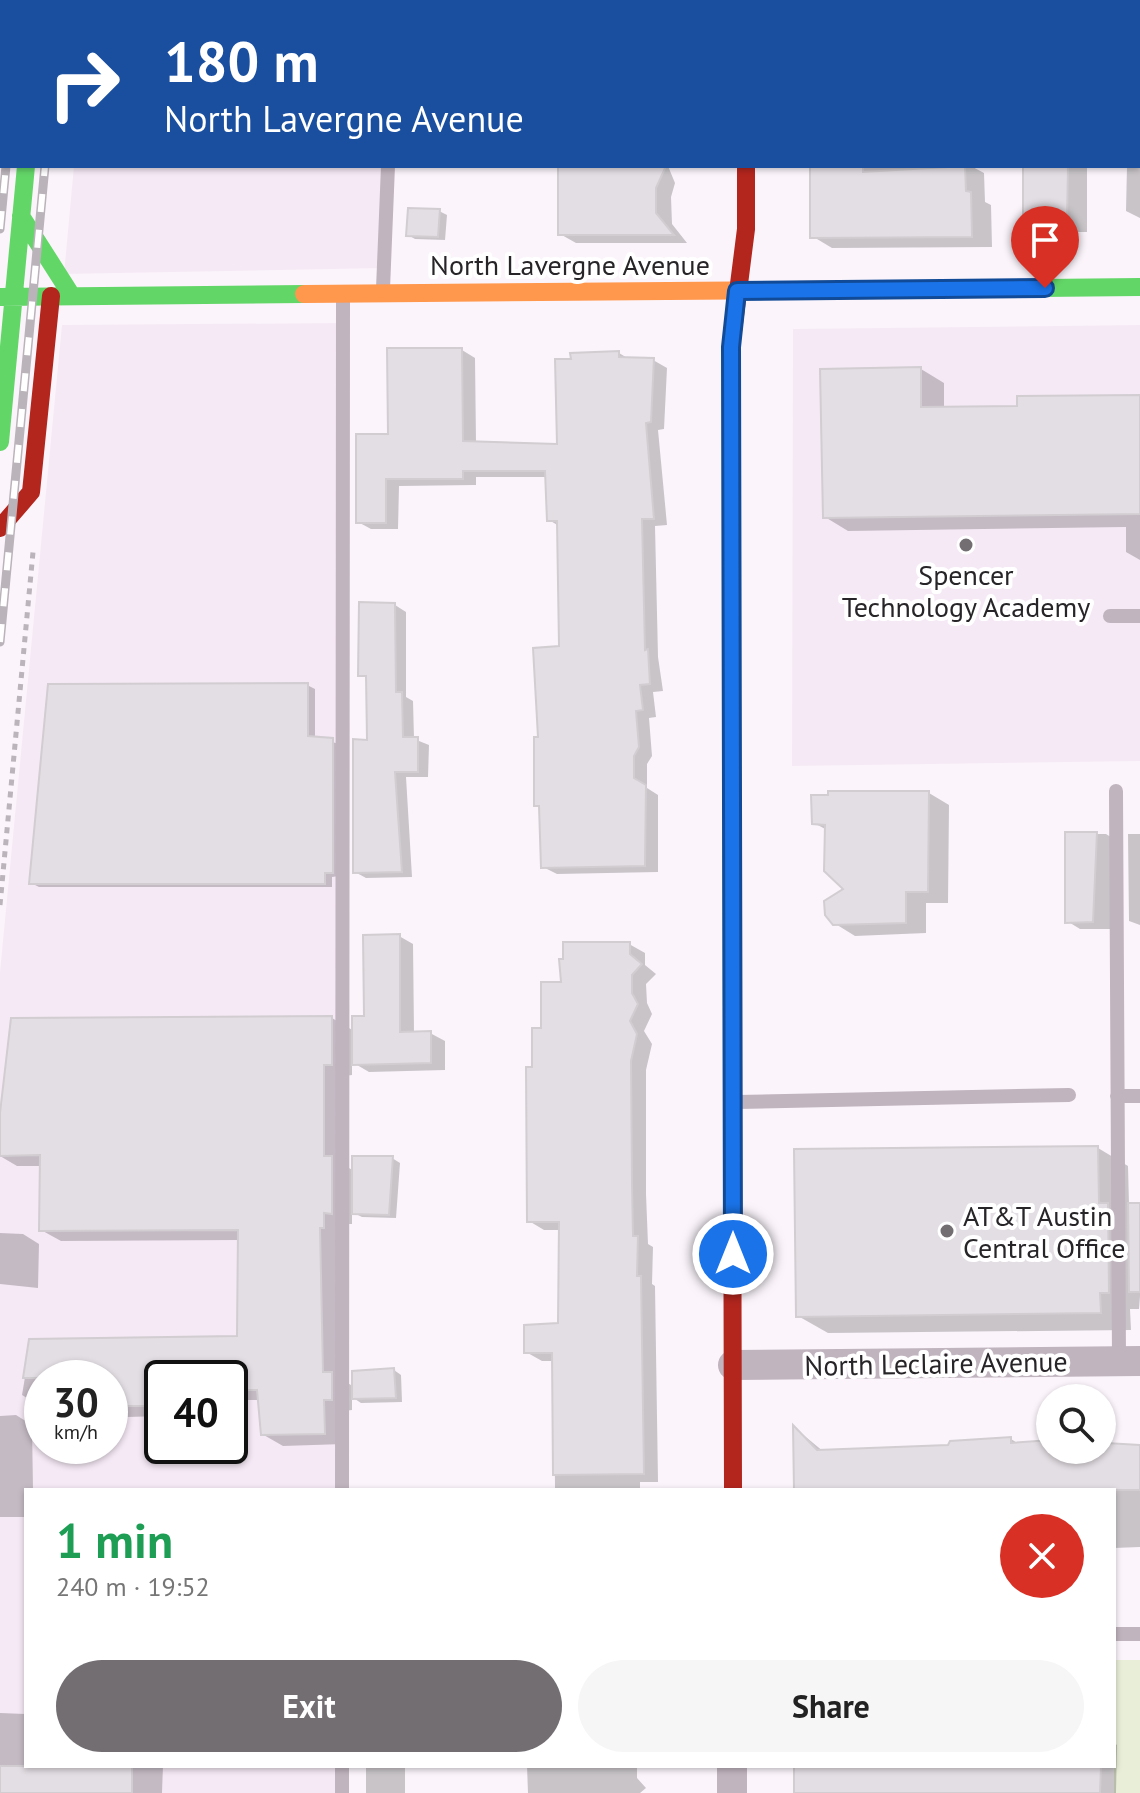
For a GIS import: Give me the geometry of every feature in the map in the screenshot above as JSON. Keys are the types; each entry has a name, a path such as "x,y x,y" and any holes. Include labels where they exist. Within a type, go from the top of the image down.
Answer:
{"street":[{"path":"0,442 7,296 26,168"},
{"path":"733,1488 731,347 746,229 746,168"},
{"path":"21,216 72,296"},
{"name":"North Lavergne Avenue","path":"7,296 1140,287"},
{"path":"0,528 31,492 51,296"},
{"name":"North Leclaire Avenue","path":"733,1365 1129,1361"},
{"path":"732,1768 732,1793"}],"lane":[{"path":"382,294 388,168"},
{"path":"342,1488 344,294"},
{"path":"1110,616 1140,616"},
{"path":"1116,791 1117,1096 1129,1361"},
{"path":"733,1102 1069,1095"},
{"path":"1117,1096 1140,1096"},
{"path":"1116,1634 1140,1634"},
{"path":"342,1768 342,1793"}],"path":[{"path":"0,905 37,508 31,492"}],"shaded area":[{"path":"74,168 388,168 384,268 64,274"},
{"path":"343,323 342,1488 24,1488 24,1768 342,1768 342,1793 0,1793 0,972 62,325"},
{"name":"Spencer Technology Academy","path":"1140,325 1140,761 792,766 793,329"}],"green space":[{"path":"1116,1660 1140,1660 1140,1793 1114,1793"}],"building":[{"path":"558,168 665,168 656,188 656,213 674,235 558,235"},
{"path":"810,168 863,168 863,172 965,168 966,191 971,192 972,237 810,238"},
{"path":"1023,168 1068,168 1067,221 1023,222"},
{"path":"408,208 440,209 438,237 406,236"},
{"path":"387,348 462,348 463,441 557,444 555,359 571,359 570,353 619,351 619,357 654,358 651,422 646,423 654,519 642,519 645,650 648,649 650,684 640,685 643,710 636,711 639,747 634,756 634,778 646,785 645,866 541,868 539,806 534,806 534,737 538,737 533,648 559,646 557,521 547,521 545,471 463,471 463,479 386,479 386,523 356,523 356,434 388,434"},
{"path":"921,367 921,407 1017,406 1017,396 1140,395 1140,514 823,518 820,369"},
{"path":"359,602 395,603 396,692 402,692 403,737 418,737 418,772 395,772 402,872 353,873 353,739 367,740 366,676 358,676"},
{"path":"308,683 308,736 333,738 333,873 325,873 325,884 29,884 48,684"},
{"path":"828,791 929,791 928,892 906,892 906,923 833,925 825,915 824,901 843,889 824,871 825,825 812,824 811,795 828,795"},
{"path":"1065,832 1097,832 1093,922 1065,923"},
{"path":"400,934 400,1032 431,1031 431,1063 352,1065 352,1016 364,1016 363,935"},
{"path":"563,942 630,942 630,954 642,964 632,975 632,993 638,1004 630,1021 637,1034 631,1061 632,1184 633,1236 638,1236 637,1276 641,1276 644,1474 553,1475 552,1353 524,1353 524,1325 558,1323 559,1222 527,1222 526,1067 532,1067 532,1028 541,1028 541,982 561,982 559,959 563,959"},
{"path":"332,1016 332,1065 324,1065 324,1156 332,1156 332,1214 324,1213 324,1228 320,1228 323,1372 332,1372 332,1400 324,1400 325,1434 261,1435 257,1390 248,1390 248,1360 144,1360 144,1406 128,1406 128,1360 26,1360 29,1339 237,1336 238,1230 39,1231 40,1155 0,1156 0,1113 11,1018"},
{"name":"AT&T Austin Central Office","path":"1098,1146 1099,1203 1108,1203 1109,1293 1100,1293 1101,1313 796,1317 794,1149"},
{"path":"352,1156 393,1156 389,1215 352,1214"},
{"path":"1128,1203 1140,1203 1140,1292 1129,1292"},
{"path":"394,1368 396,1398 352,1399 352,1371"},
{"path":"793,1425 817,1450 948,1445 950,1441 1011,1437 1011,1443 1036,1441 1036,1464 1116,1464 1116,1444 1140,1445 1140,1490 794,1488"},
{"path":"0,1766 132,1768 132,1793 0,1793"},
{"path":"794,1768 1101,1768 1100,1793 794,1793"}],"railway":[{"path":"0,229 6,168"},
{"path":"0,642 45,168"}],"traffic: fast":[{"path":"0,442 26,168"},
{"path":"21,216 72,296"},
{"path":"922,289 1140,287"},
{"path":"0,297 304,294"},
{"path":"731,450 732,1087"}],"traffic: slow":[{"path":"304,294 922,289"}],"traffic: jam":[{"path":"731,450 731,347 746,229 746,168"},
{"path":"0,528 31,492 51,296"},
{"path":"732,1087 733,1488"}],"place":[{"name":"Spencer Technology Academy","path":"966,545"},
{"name":"AT&T Austin Central Office","path":"947,1231"}],"route":[{"path":"733,1254 731,347 737,291 1045,288"}]}
